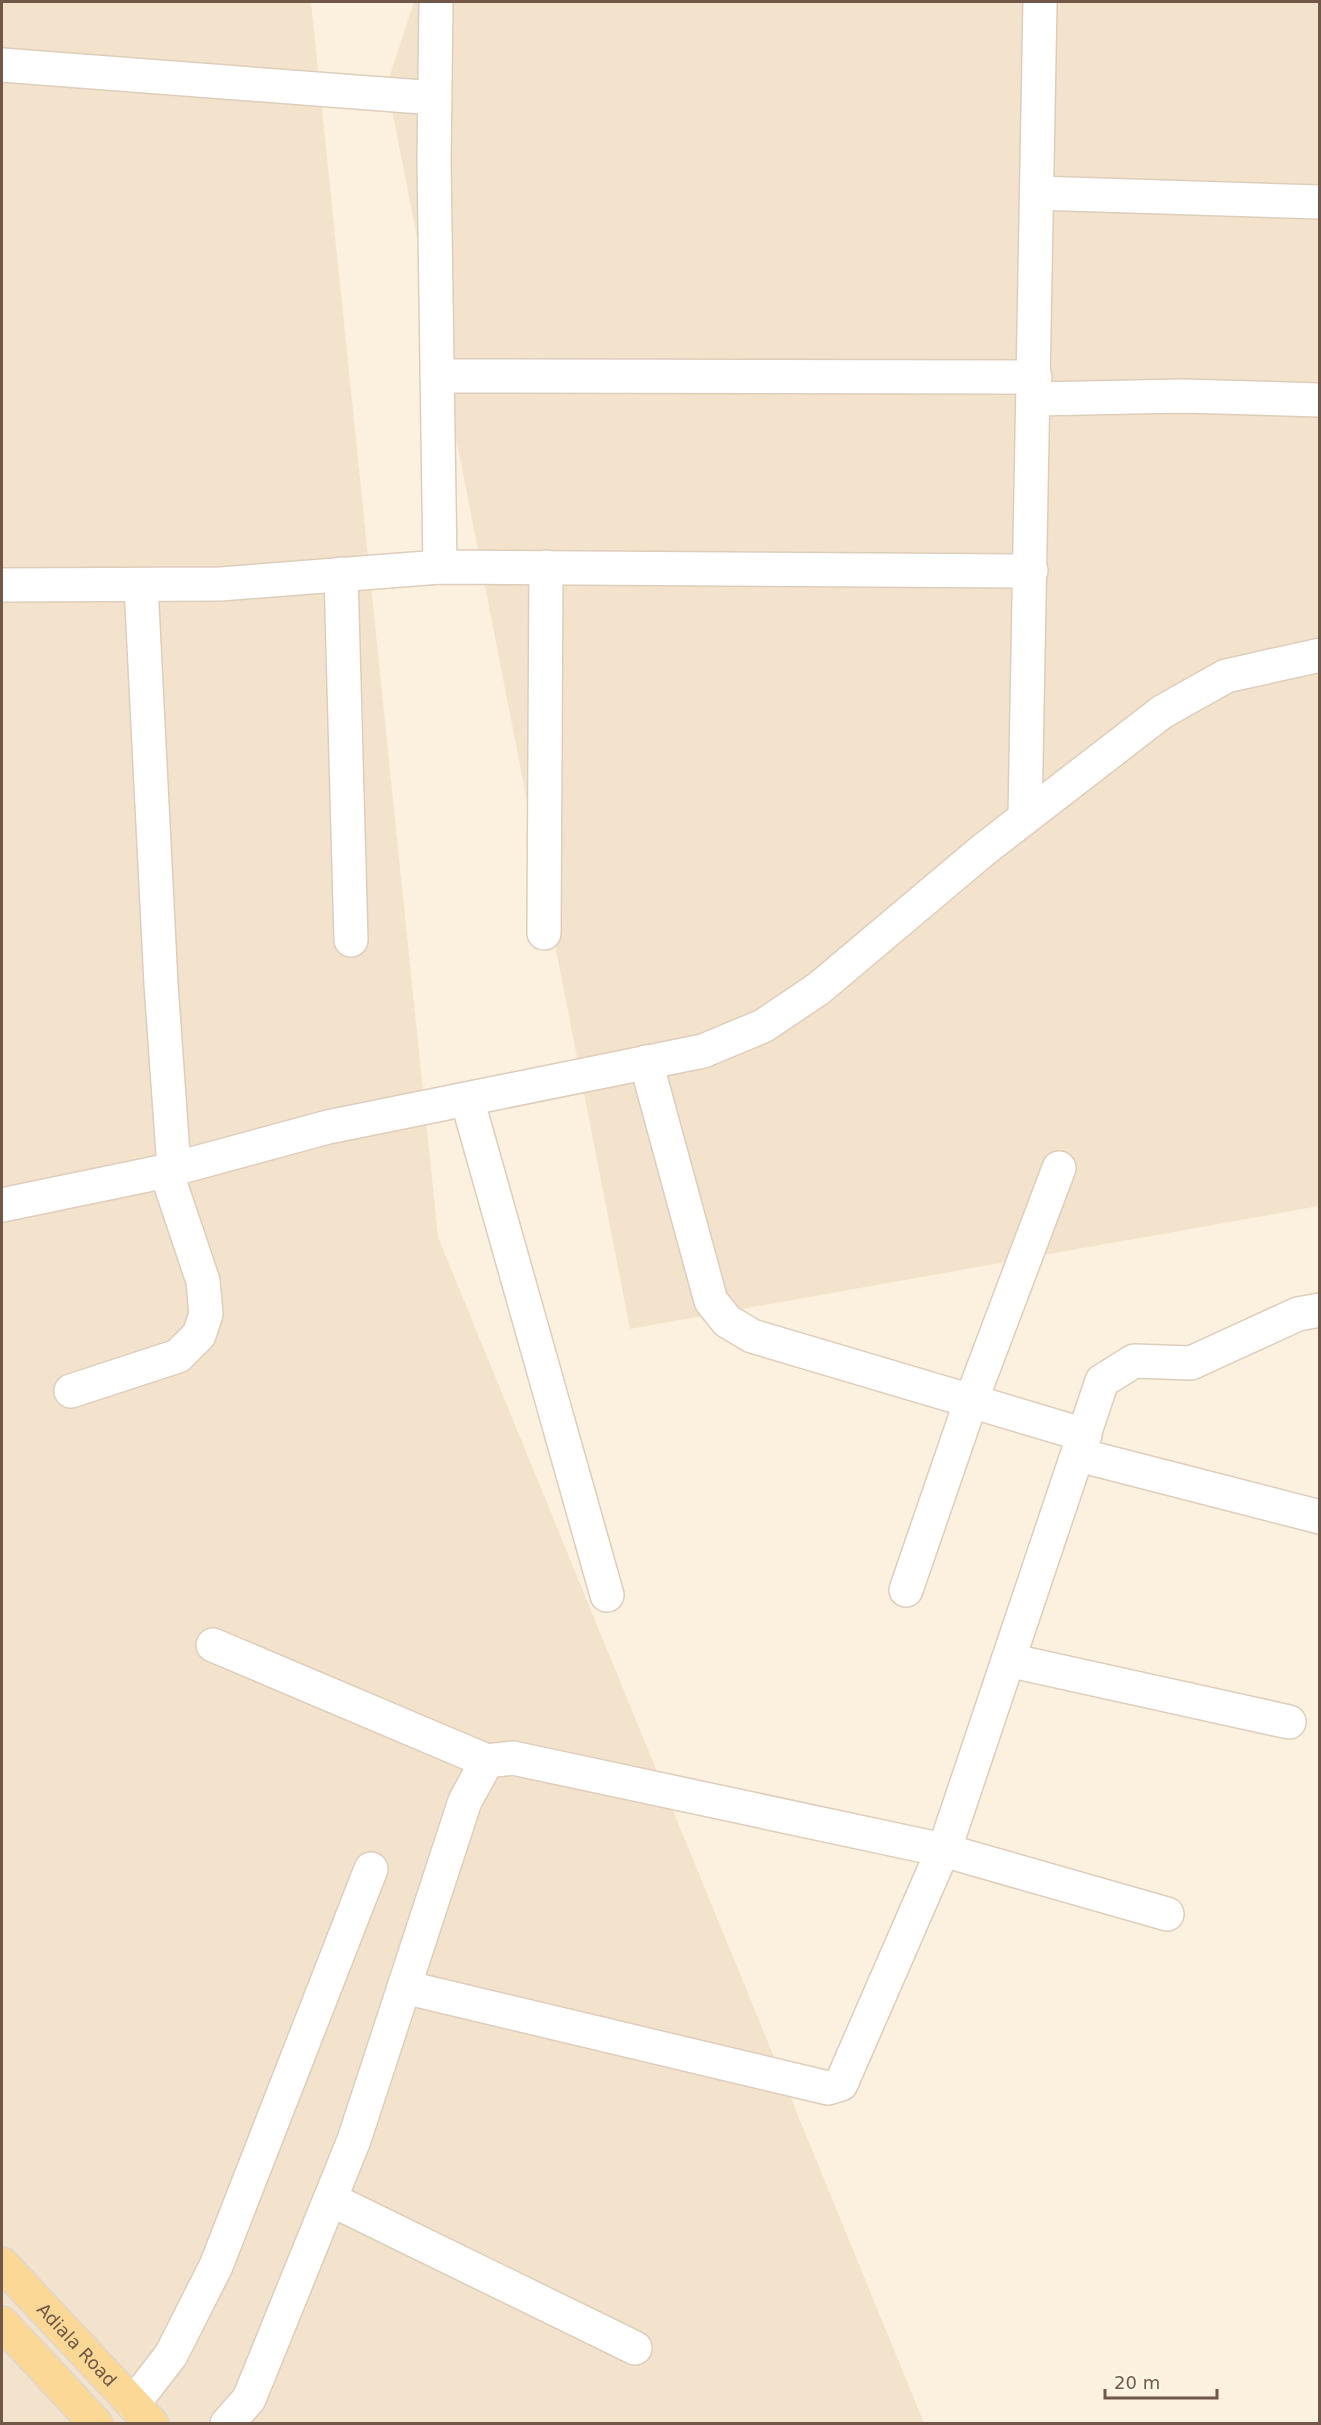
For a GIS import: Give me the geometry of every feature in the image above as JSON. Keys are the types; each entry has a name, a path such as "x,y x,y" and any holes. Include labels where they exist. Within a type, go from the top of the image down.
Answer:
{"main road":[{"name":"Adiala Road","path":"2,2264 142,2414"},
{"path":"2,2324 96,2424"}],"street":[{"path":"436,2 440,567"},
{"path":"1025,817 1041,2"},
{"path":"2,65 435,98"},
{"path":"1038,193 1320,202"},
{"path":"437,376 1035,388 1320,400"},
{"path":"2,585 220,584 440,567 1031,571"},
{"path":"544,933 546,567"},
{"path":"341,574 351,940"},
{"path":"71,1391 178,1356 199,1335 206,1314 203,1281 170,1169 141,585"},
{"path":"2,1205 170,1169 328,1127 703,1051 763,1026 818,989 1025,817 1162,712 1226,676 1320,655"},
{"path":"646,1062 711,1301 727,1321 753,1336 971,1401 1082,1445 1320,1517"},
{"path":"467,1098 607,1595"},
{"path":"906,1590 971,1401 1059,1168"},
{"path":"404,1987 828,2088 841,2084 943,1850 1102,1381 1134,1361 1191,1363 1298,1314 1320,1310"},
{"path":"213,1645 488,1761 513,1758 943,1850 1022,1870 1167,1914"},
{"path":"1008,1660 1289,1722"},
{"path":"227,2424 249,2399 354,2140 465,1801 488,1761"},
{"path":"142,2414 216,2266 370,1869"},
{"path":"330,2199 634,2348"}],"shaded area":[{"path":"2,2 311,2 438,1237 924,2423 2,2424"},
{"path":"414,2 1319,2 1319,1206 630,1329 387,84"}]}
